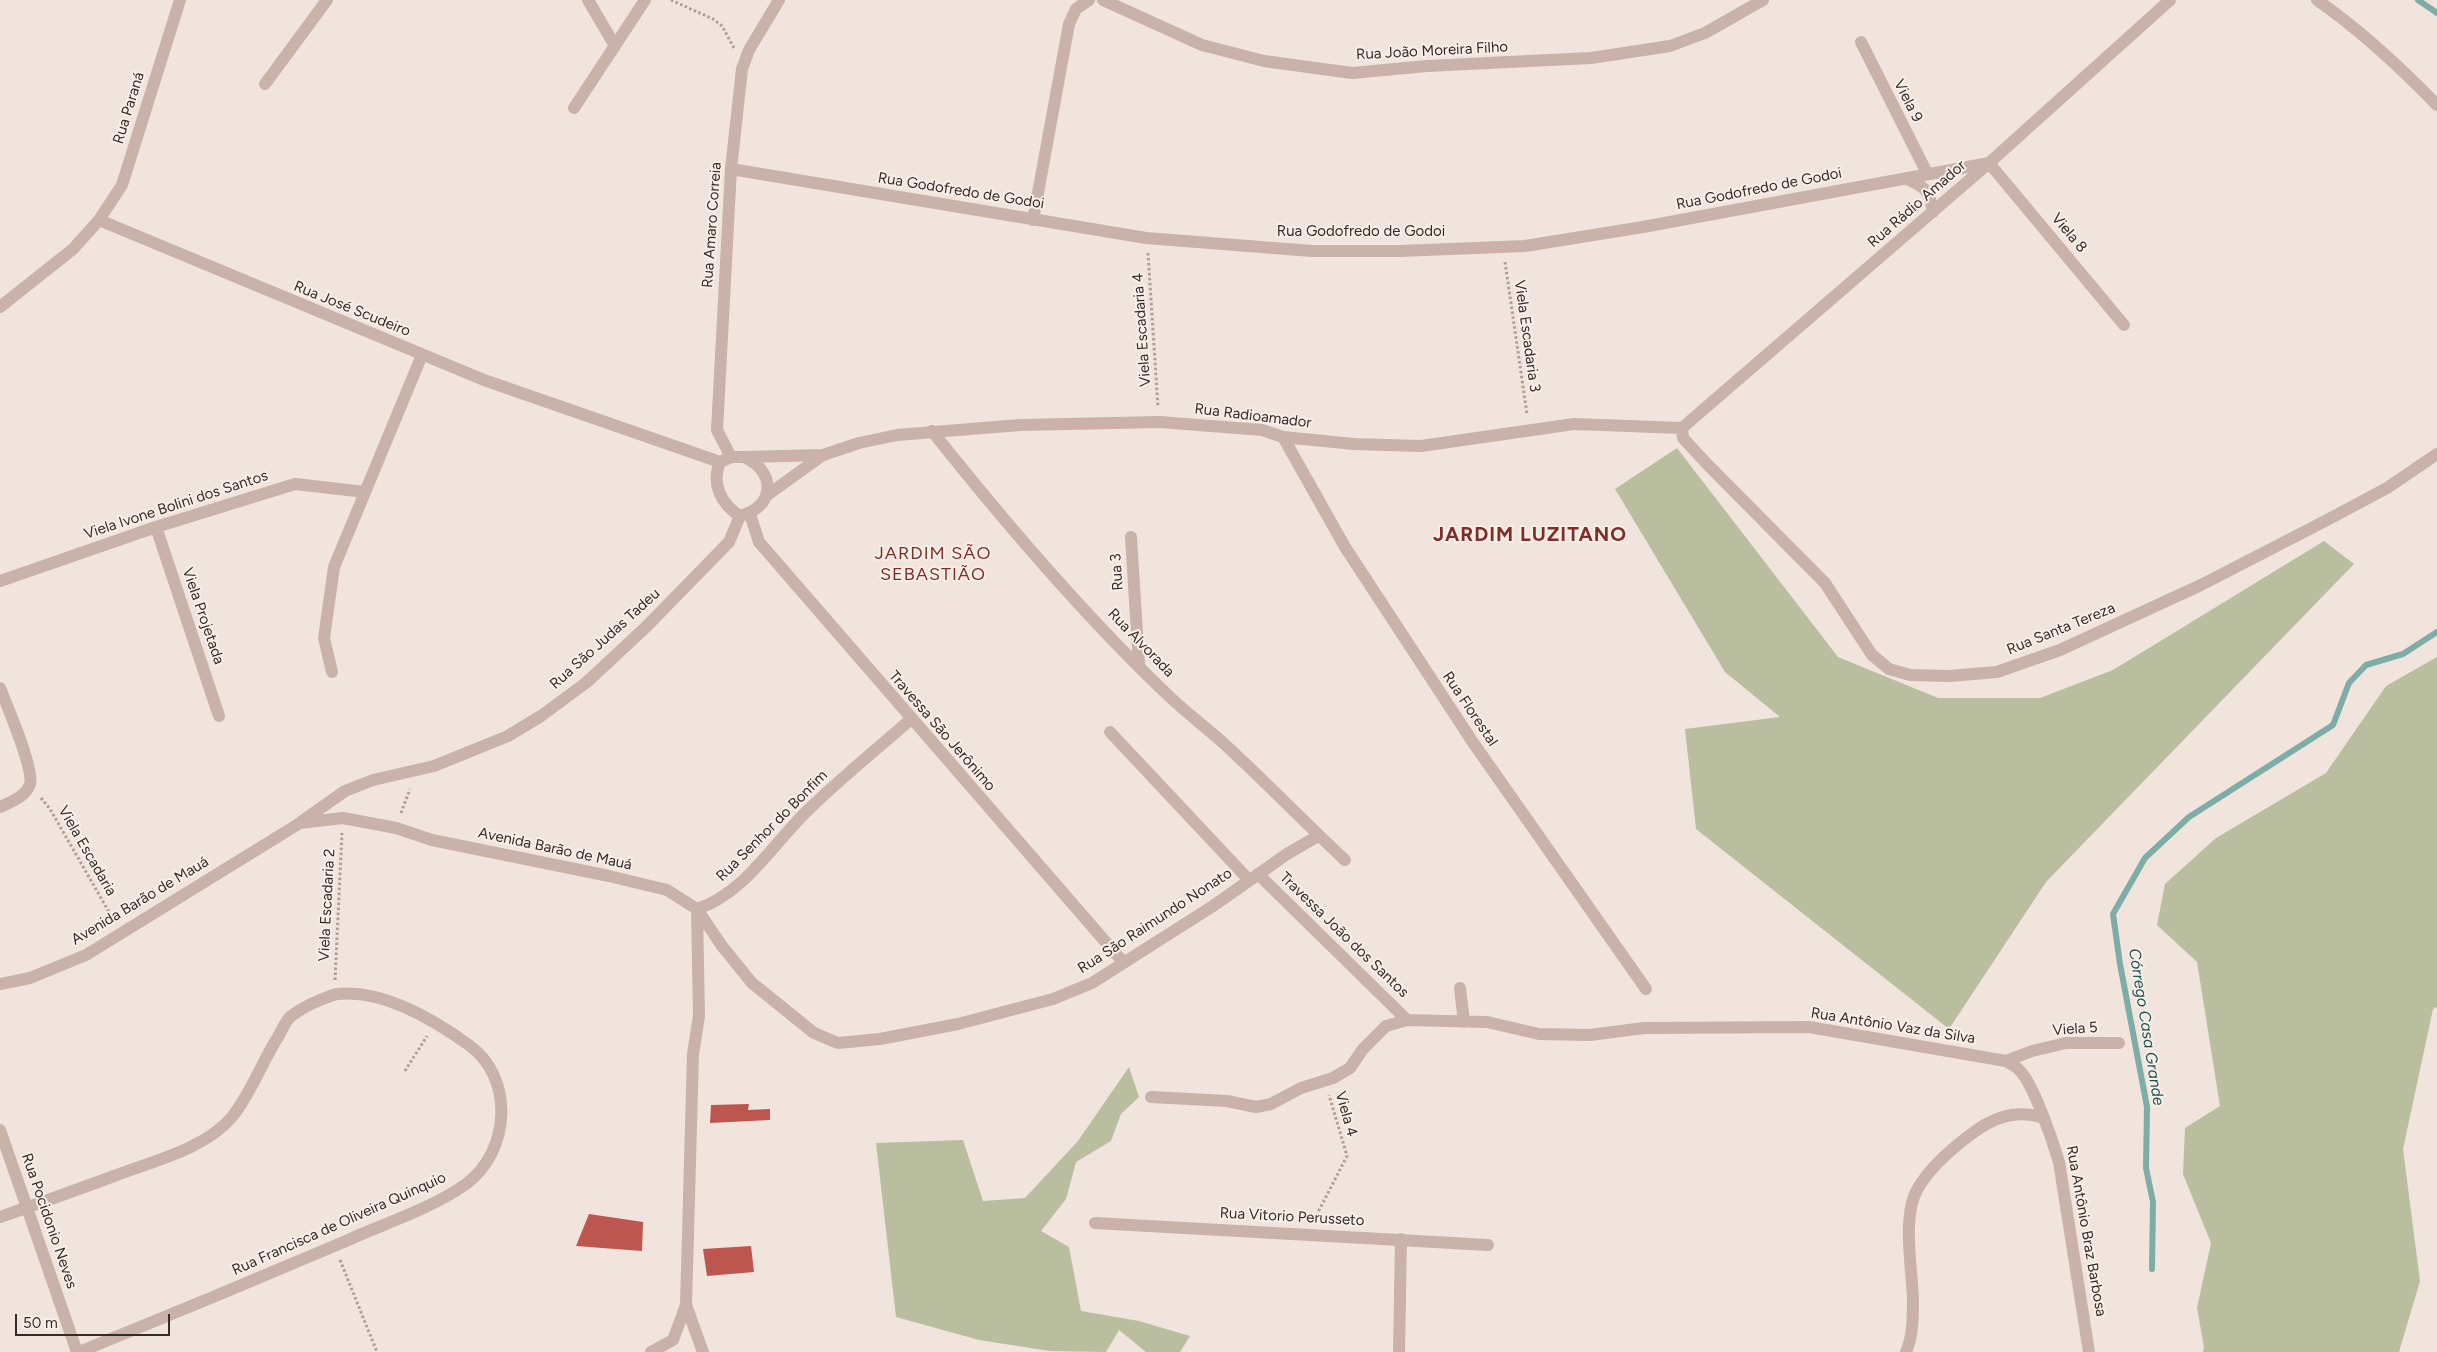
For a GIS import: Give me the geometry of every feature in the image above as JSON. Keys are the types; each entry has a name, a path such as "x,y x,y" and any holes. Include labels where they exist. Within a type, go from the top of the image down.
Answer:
{"street":[{"name":"Rua Paraná","path":"99,220 122,185 180,0"},
{"path":"265,84 327,0"},
{"path":"588,0 615,46"},
{"path":"574,108 645,0"},
{"name":"Rua Amaro Correia","path":"732,459 717,430 731,169 744,63 763,24 779,0"},
{"path":"1033,220 1069,24 1076,9 1089,0"},
{"name":"Rua João Moreira Filho","path":"1103,0 1202,45 1264,60 1352,73 1427,66 1591,58 1670,46 1705,33 1763,0"},
{"name":"Rua Rádio Amador","path":"1682,428 1989,163 2170,0"},
{"path":"2317,0 2341,16 2398,64 2437,105"},
{"name":"Viela 9","path":"1861,42 1927,173"},
{"name":"Rua Godofredo de Godoi","path":"731,169 1146,238 1312,251 1400,251 1525,246 1644,227 1989,163"},
{"name":"Viela 8","path":"1989,163 2124,325"},
{"path":"1905,178 1923,186 1930,195 1933,212"},
{"path":"0,307 72,249 99,220"},
{"name":"Rua José Scudeiro","path":"99,220 493,383 732,459"},
{"path":"332,672 324,638 334,567 422,355"},
{"name":"Rua Radioamador","path":"732,459 823,455 859,443 897,434 1020,425 1160,422 1262,430 1283,437 1354,444 1421,446 1574,424 1682,428"},
{"name":"Rua Santa Tereza","path":"1682,428 1683,438 1825,583 1872,655 1889,669 1910,675 1949,676 1997,672 2060,650 2201,585 2329,519 2387,488 2437,454"},
{"name":"Rua Alvorada","path":"932,431 1030,550 1139,665 1345,860"},
{"name":"Rua Florestal","path":"1283,437 1345,547 1461,725 1646,989"},
{"name":"Rua Radioamador","path":"766,496 823,455"},
{"path":"732,459 756,462 763,470 767,479 766,496 745,515 729,509 719,491 715,476 732,459"},
{"name":"Viela Ivone Bolini dos Santos","path":"0,581 156,526 295,484 365,492"},
{"name":"Travessa São Jerônimo","path":"745,515 759,542 1123,962"},
{"name":"Rua São Judas Tadeu","path":"300,823 345,791 373,780 434,766 508,736 541,716 587,682 647,626 729,542 745,515"},
{"name":"Viela Projetada","path":"156,526 219,716"},
{"name":"Rua 3","path":"1131,537 1139,665"},
{"path":"0,688 27,763 30,784 23,795 0,807"},
{"name":"Rua Senhor do Bonfim","path":"697,909 713,904 734,890 805,813 911,719"},
{"name":"Travessa João dos Santos","path":"1110,732 1254,877 1407,1020"},
{"name":"Avenida Barão de Mauá","path":"0,984 30,978 86,955 300,823 343,818 396,828 432,840 609,876 667,890 697,909"},
{"name":"Rua São Raimundo Nonato","path":"697,909 722,946 752,983 814,1033 838,1043 880,1039 948,1026 1053,999 1092,982 1213,906 1318,836"},
{"path":"652,1352 673,1340 686,1305 693,1054 699,1016 697,909"},
{"path":"1460,988 1464,1022"},
{"name":"Rua Francisca de Oliveira Quinquio","path":"0,1217 148,1163 212,1134 232,1117 290,1018 309,1005 334,994 357,995 408,1006 476,1050 490,1067 499,1087 502,1108 497,1138 488,1163 467,1183 440,1200 222,1294 78,1352"},
{"name":"Rua Antônio Vaz da Silva","path":"1325,1081 1350,1068 1363,1049 1386,1026 1407,1020 1486,1022 1539,1034 1582,1035 1644,1028 1809,1027 2006,1062"},
{"name":"Viela 5","path":"2006,1062 2032,1051 2066,1043 2119,1043"},
{"path":"2006,1062 2020,1070 2044,1118"},
{"path":"1151,1096 1227,1101 1256,1107 1271,1104 1301,1088 1325,1081"},
{"path":"1906,1352 1913,1322 1909,1228 1916,1190 1934,1167 1953,1148 1982,1125 2011,1115 2027,1113 2044,1118"},
{"name":"Rua Antônio Braz Barbosa","path":"2044,1118 2059,1162 2089,1352"},
{"name":"Rua Pocidonio Neves","path":"0,1130 78,1352"},
{"name":"Rua Vitorio Perusseto","path":"1095,1223 1488,1245"},
{"path":"1399,1352 1401,1239"},
{"path":"686,1305 703,1352"}],"path":[{"path":"671,0 718,22 744,63"},
{"name":"Viela Escadaria 4","path":"1146,238 1160,422"},
{"name":"Viela Escadaria 3","path":"1503,246 1529,429"},
{"path":"396,828 418,770"},
{"name":"Viela Escadaria","path":"30,784 50,809 121,933"},
{"name":"Viela Escadaria 2","path":"334,994 343,818"},
{"path":"405,1071 436,1023"},
{"name":"Viela 4","path":"1307,1234 1347,1156 1325,1081"},
{"path":"334,1246 377,1352"}],"green space":[{"path":"1677,448 1838,657 1938,698 2040,698 2113,670 2324,541 2354,564 2046,882 1949,1029 1696,829 1685,729 1780,717 1725,672 1615,489"},
{"path":"2437,657 2437,1007 2433,1009 2403,1149 2420,1281 2399,1352 2203,1352 2204,1347 2197,1308 2211,1243 2183,1174 2185,1128 2220,1106 2197,962 2157,925 2165,884 2216,838 2326,773 2386,686"},
{"path":"1129,1067 1139,1097 1121,1114 1111,1141 1076,1162 1066,1199 1041,1231 1069,1247 1081,1311 1139,1321 1190,1336 1180,1352 1146,1352 1119,1330 1106,1352 1050,1351 979,1340 896,1317 876,1143 963,1140 983,1201 1025,1198 1078,1141"}],"building":[{"path":"749,1104 748,1110 770,1109 770,1120 710,1123 711,1105"},
{"path":"589,1214 643,1222 642,1251 576,1246"},
{"path":"751,1246 754,1272 707,1276 703,1249"}],"waterway":[{"path":"2418,0 2437,13"},
{"name":"Córrego Casa Grande","path":"2152,1269 2153,1202 2146,1168 2147,1107 2120,964 2113,914 2145,858 2189,817 2333,725 2349,683 2366,665 2403,654 2437,632"}],"district":[{"name":"JARDIM LUZITANO","path":"1530,535"},
{"name":"JARDIM SÃO SEBASTIÃO","path":"933,564"}]}
